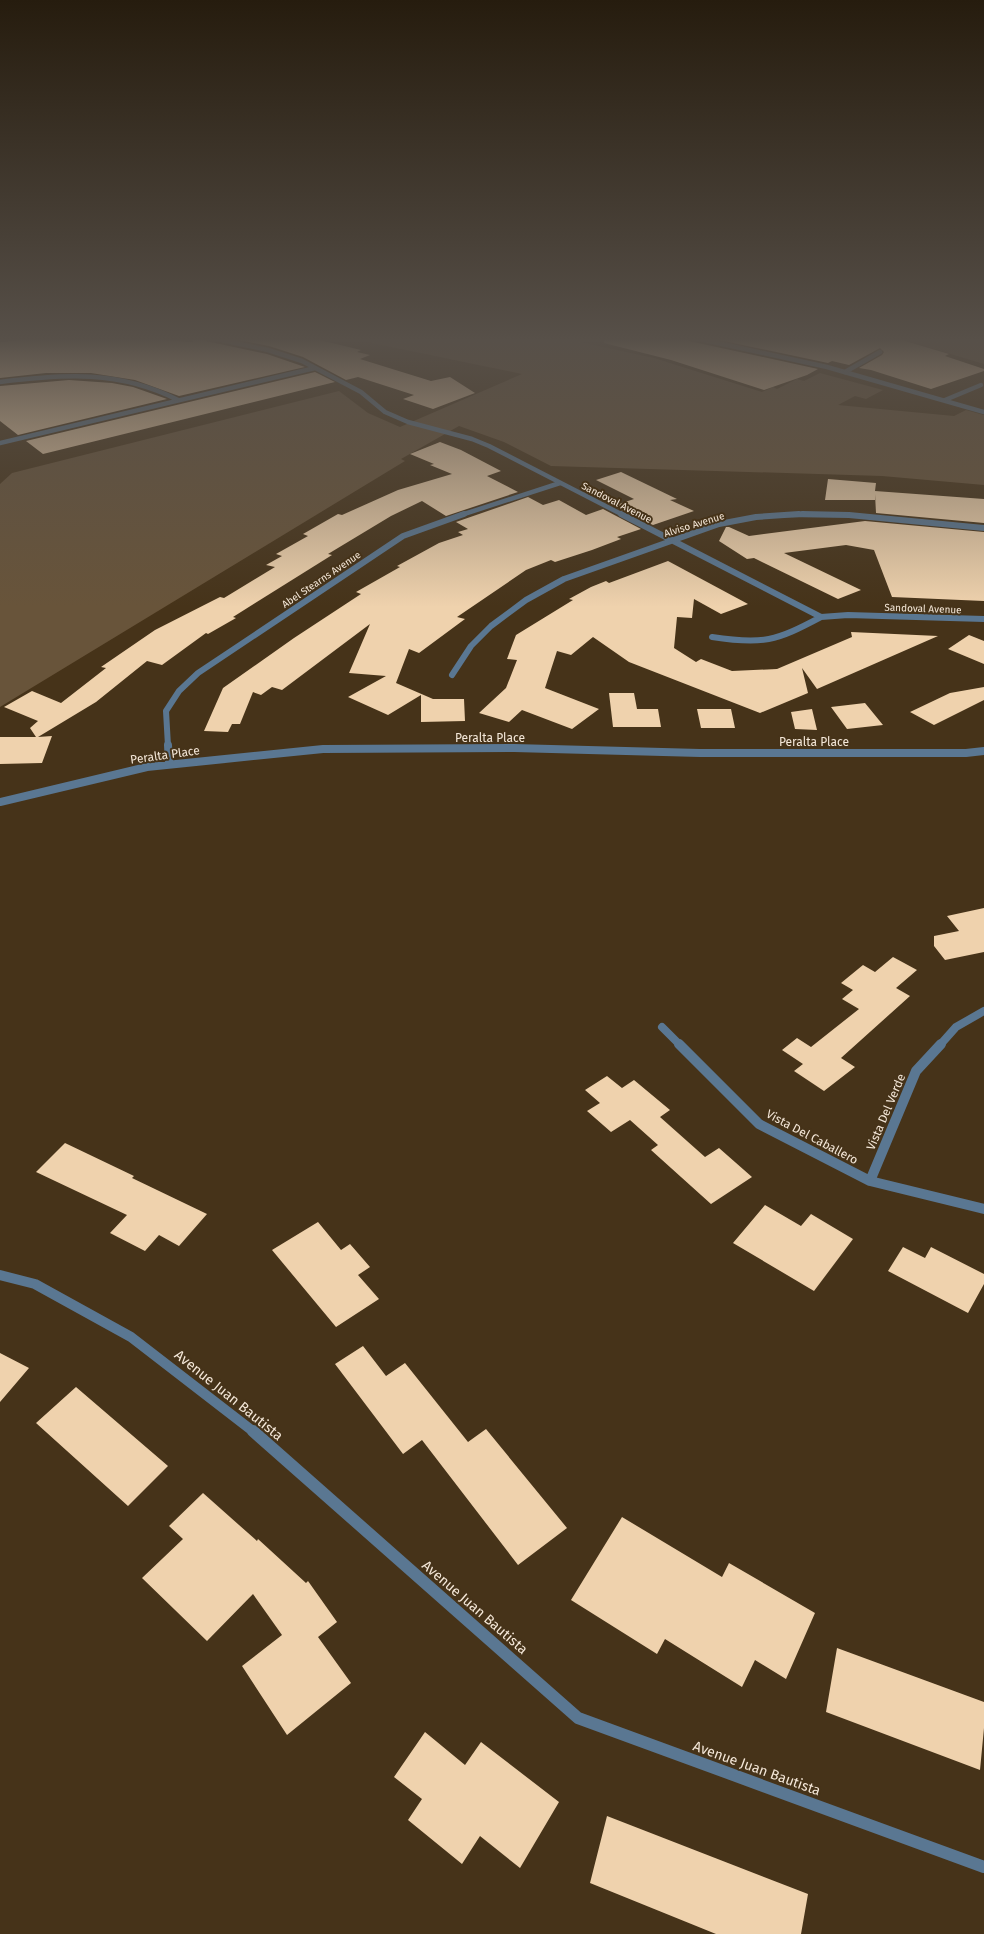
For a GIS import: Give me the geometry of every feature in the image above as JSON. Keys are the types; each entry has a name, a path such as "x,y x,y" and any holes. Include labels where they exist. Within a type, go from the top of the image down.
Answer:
{"street":[{"path":"0,443 65,427"},
{"name":"Sandoval Avenue","path":"428,427 472,439 489,446 821,617 848,615 984,619"},
{"name":"Abel Stearns Avenue","path":"169,764 166,711 179,692 198,673 403,536 426,526 560,483"},
{"name":"Alviso Avenue","path":"452,675 471,647 498,622 540,591 564,579 672,540 736,520 800,514 856,515 984,528"},
{"path":"712,637 744,641 773,639 800,628 821,617"},
{"name":"Peralta Place","path":"0,802 78,782 169,764 323,749 514,748 724,753 966,753 984,751"},
{"name":"Vista Del Verde","path":"870,1181 916,1071 956,1027 984,1011"},
{"name":"Vista Del Caballero","path":"662,1027 759,1124 870,1181 984,1209"},
{"name":"Avenue Juan Bautista","path":"0,1275 34,1284 131,1337 232,1413 578,1718 984,1867"}],"shaded area":[{"path":"194,427 457,427 401,459 405,461 0,707 0,484 12,473"},
{"path":"463,427 984,427 984,485 882,476 551,466 504,442"}],"building":[{"path":"8,427 50,427 18,435"},
{"path":"84,427 151,427 43,454 26,441"},
{"path":"440,442 461,450 501,471 487,476 518,492 446,516 422,501 391,516 328,554 332,555 233,617 236,618 208,634 206,633 162,665 147,661 96,702 38,737 52,736 42,763 0,764 0,737 36,737 30,728 38,721 4,707 32,691 61,703 106,668 101,667 155,630 220,597 224,598 275,567 266,565 282,556 276,554 308,536 303,534 338,514 342,515 398,490 452,474 430,465 434,464 410,454"},
{"path":"621,472 677,499 670,500 694,511 653,525 613,506 634,499 596,480"},
{"path":"828,479 876,483 875,491 984,499 984,523 876,513 875,494 875,500 825,500"},
{"path":"528,497 543,505 559,500 586,515 603,509 641,529 617,537 621,539 592,550 555,562 551,560 526,570 457,617 465,619 419,653 409,649 396,683 433,699 464,699 465,721 421,722 421,695 388,715 348,697 386,676 349,673 370,624 282,690 272,687 261,695 253,692 240,724 232,724 228,732 204,731 223,688 294,638 361,594 356,592 400,567 397,566 439,543 463,535 458,532 468,529 456,522"},
{"path":"865,521 984,532 984,601 892,597 874,550 846,545 784,553 861,590 838,599 754,558 747,559 719,541 726,527 749,536"},
{"path":"668,561 748,604 721,614 694,599 692,618 677,617 674,648 696,662 701,659 732,671 777,669 852,637 851,632 938,636 817,689 802,668 808,693 760,713 629,662 593,637 571,655 557,651 545,688 599,709 572,729 522,710 509,722 479,713 506,688 517,660 507,659 516,635 573,600 569,599 591,587 606,581 609,583"},
{"path":"969,635 984,641 984,664 948,649"},
{"path":"984,687 984,700 934,725 910,712 950,693"},
{"path":"609,693 634,693 637,709 658,709 661,727 613,727"},
{"path":"865,703 883,725 847,729 831,707"},
{"path":"697,709 731,709 735,728 701,728"},
{"path":"812,709 817,730 795,729 791,712"},
{"path":"984,908 984,952 945,960 934,946 934,936 959,931 947,916"},
{"path":"893,957 917,970 896,988 910,996 841,1058 855,1067 824,1091 794,1071 803,1064 782,1050 797,1038 811,1047 859,1009 842,999 853,990 841,983 863,965 875,972"},
{"path":"607,1076 622,1088 634,1080 670,1110 660,1117 705,1157 719,1148 752,1177 711,1204 651,1150 658,1145 630,1120 611,1132 587,1111 600,1103 585,1090"},
{"path":"65,1143 134,1176 132,1178 207,1214 179,1246 159,1235 145,1251 110,1233 127,1215 36,1172"},
{"path":"765,1205 801,1226 811,1214 853,1239 814,1291 733,1243"},
{"path":"318,1222 341,1250 350,1244 370,1267 358,1275 379,1299 336,1327 272,1250"},
{"path":"903,1247 925,1258 931,1247 984,1274 984,1284 968,1313 888,1271"},
{"path":"363,1346 386,1376 405,1363 468,1442 486,1429 567,1528 518,1565 422,1440 403,1454 335,1364"},
{"path":"0,1353 29,1368 0,1402"},
{"path":"76,1387 168,1466 128,1506 36,1423"},
{"path":"203,1493 257,1541 258,1539 306,1583 308,1581 337,1622 318,1637 351,1683 287,1735 242,1666 282,1635 253,1594 207,1641 142,1578 183,1539 169,1526"},
{"path":"622,1517 722,1577 729,1563 815,1613 786,1679 755,1660 742,1687 665,1639 657,1654 571,1600"},
{"path":"837,1648 984,1702 984,1728 980,1770 826,1712"},
{"path":"425,1732 465,1765 481,1742 559,1802 520,1868 480,1836 462,1864 408,1820 422,1799 394,1777"},
{"path":"607,1816 808,1894 801,1934 716,1934 590,1883"}]}
